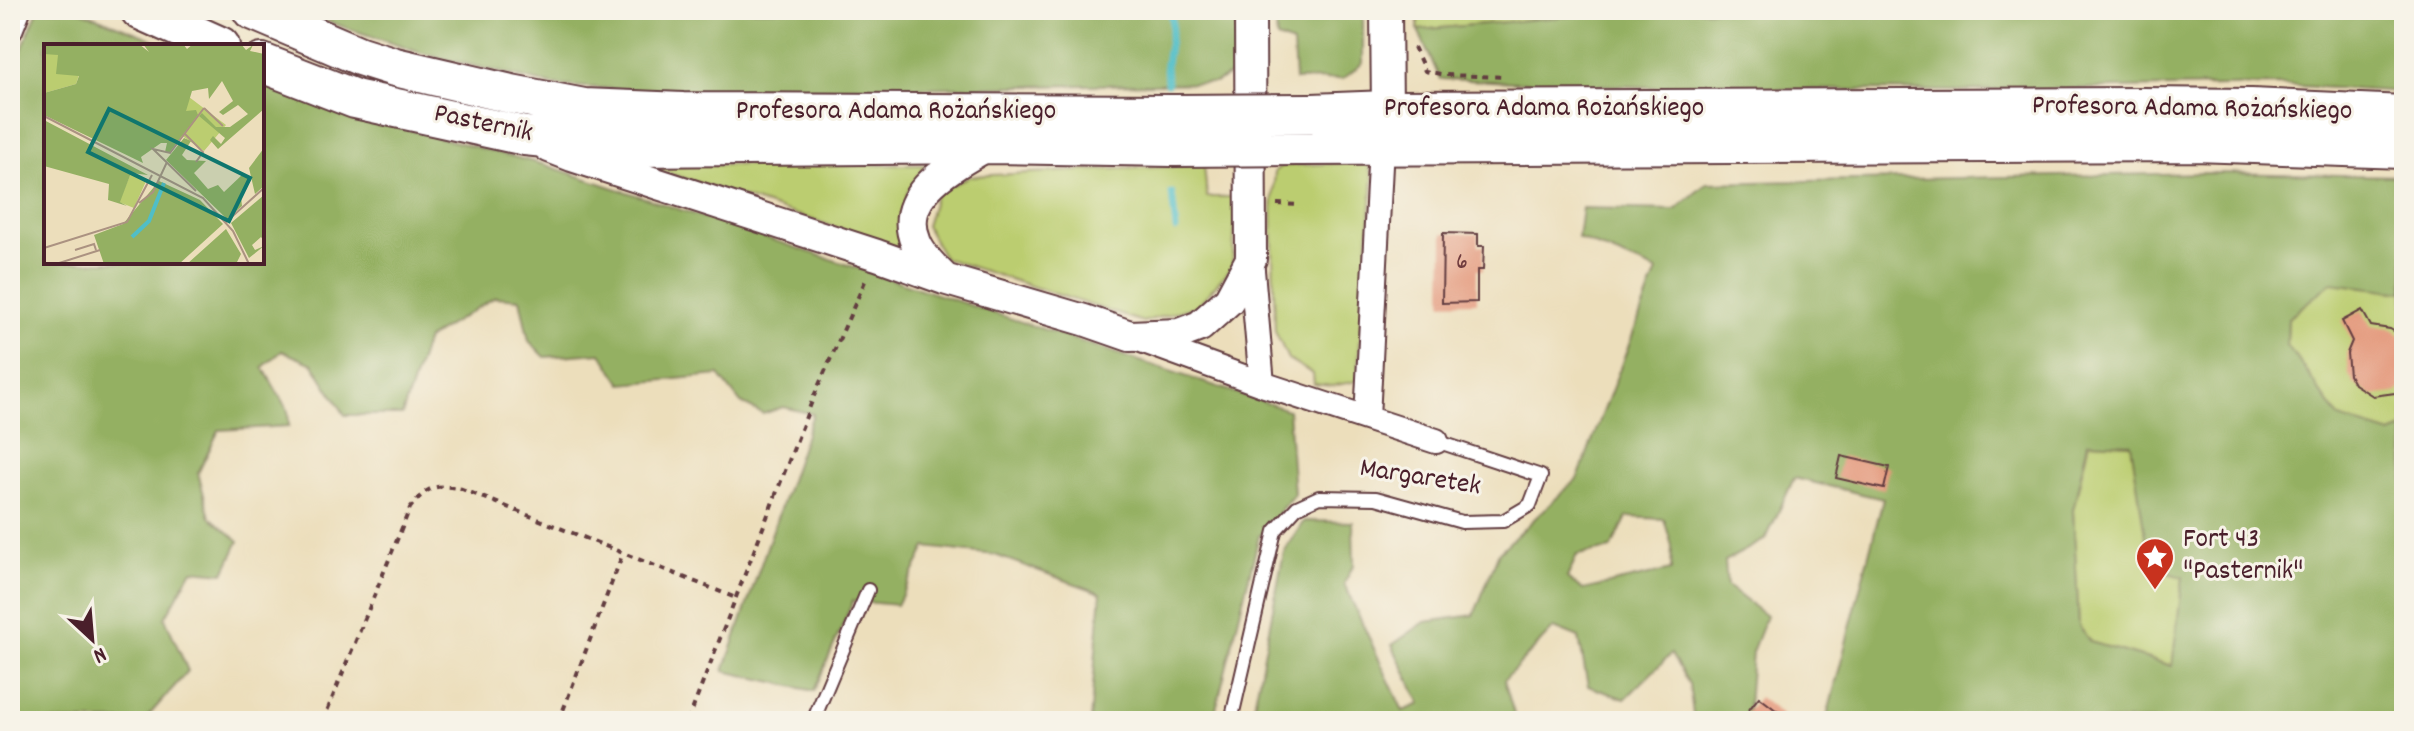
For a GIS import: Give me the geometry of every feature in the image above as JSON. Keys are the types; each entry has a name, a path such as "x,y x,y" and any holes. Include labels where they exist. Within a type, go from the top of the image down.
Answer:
{"main road":[{"path":"140,10 216,44"},
{"name":"Pasternik","path":"252,10 360,56 395,67 584,108 683,112"},
{"name":"Pasternik","path":"264,64 355,99 525,136 635,147 712,148"},
{"name":"Profesora Adama Rożańskiego","path":"683,112 1173,130 1384,128 2142,107 2404,115"},
{"name":"Profesora Adama Rożańskiego","path":"1384,128 2195,142 2404,149"},
{"name":"Profesora Adama Rożańskiego","path":"712,148 990,144 1173,130"}],"street":[{"path":"10,30 18,10"},
{"path":"1250,10 1251,259 1262,384"},
{"path":"1367,418 1384,128 1386,10"},
{"path":"525,136 572,156 944,279 1130,336 1179,334 1200,326 1229,300 1251,259"},
{"path":"944,279 917,245 911,222 914,209 936,178 990,144"},
{"name":"Margaretek","path":"1130,336 1262,384 1436,441"}],"lane":[{"name":"Margaretek","path":"1231,721 1275,531 1297,507 1319,497 1376,498 1462,522 1503,521 1530,505 1541,476 1436,441"},
{"path":"813,721 868,590"}],"path":[{"path":"471,10 481,14 529,10"},
{"path":"1266,203 1299,205"},
{"path":"688,721 814,396 877,255"},
{"path":"323,721 410,508 423,492 445,486 462,489 736,598"},
{"path":"559,721 623,553"},
{"path":"375,721 393,721"}],"green space":[{"path":"38,10 78,10 165,44 44,44 44,264 264,264 264,83 326,108 545,165 1288,410 1294,494 1259,536 1213,721 1090,721 1101,593 995,555 926,547 897,605 853,601 814,691 724,671 813,414 783,407 763,414 741,403 719,375 622,384 601,353 545,357 529,341 520,299 495,297 427,339 402,415 345,415 313,364 282,351 263,367 288,411 289,426 219,430 198,473 210,517 239,541 224,573 192,570 165,618 188,671 144,721 10,721 10,78"},
{"path":"294,10 1236,10 1237,71 1215,83 662,92 552,85 421,53"},
{"path":"1274,10 1363,10 1363,63 1343,79 1295,80 1293,44 1277,38"},
{"path":"1418,10 1612,10 1418,30"},
{"path":"1612,10 2404,10 2404,92 2281,85 1950,91 1675,88 1440,79 1418,30"},
{"path":"1367,162 1373,178 1357,381 1332,386 1314,384 1313,374 1288,359 1275,331 1272,210 1275,171 1281,166"},
{"path":"643,165 925,165 907,193 903,249"},
{"path":"1204,165 1207,197 1237,197 1232,267 1197,306 1143,322 944,258 926,226 936,193 970,176"},
{"path":"2208,173 2404,176 2404,292 2331,283 2288,318 2287,345 2339,418 2391,434 2404,429 2404,721 1826,721 1883,499 1794,478 1766,539 1725,561 1727,586 1766,616 1752,652 1747,721 1694,721 1689,684 1671,654 1625,699 1588,686 1579,638 1554,628 1504,680 1516,721 1251,721 1284,552 1304,521 1353,522 1354,564 1344,584 1403,711 1421,704 1392,645 1425,622 1474,615 1499,552 1578,478 1657,271 1578,238 1582,208 1675,210 1707,183","holes":["2088,442 2131,444 2150,568 2183,577 2172,666 2090,642 2079,626 2073,510","1627,517 1664,519 1672,546 1671,570 1583,590 1567,578 1577,555 1611,549"]},
{"path":"2331,282 2404,292 2404,429 2391,434 2339,418 2287,345 2288,318"},
{"path":"2089,442 2132,444 2150,568 2183,577 2173,666 2090,642 2079,626 2073,510"}],"building":[{"path":"1443,233 1478,234 1478,246 1484,246 1483,270 1477,270 1477,302 1442,303"},
{"path":"2362,310 2371,326 2390,329 2404,337 2404,387 2395,393 2373,396 2354,384 2349,375 2347,353 2352,341 2342,321"},
{"path":"1841,456 1889,467 1884,489 1836,478"},
{"path":"1759,697 1790,721 1740,721"}],"waterway":[{"path":"1167,83 1171,10"},
{"path":"1172,193 1176,229"}],"place":[{"name":"Fort 43 \"Pasternik\"","path":"2155,591"}]}
